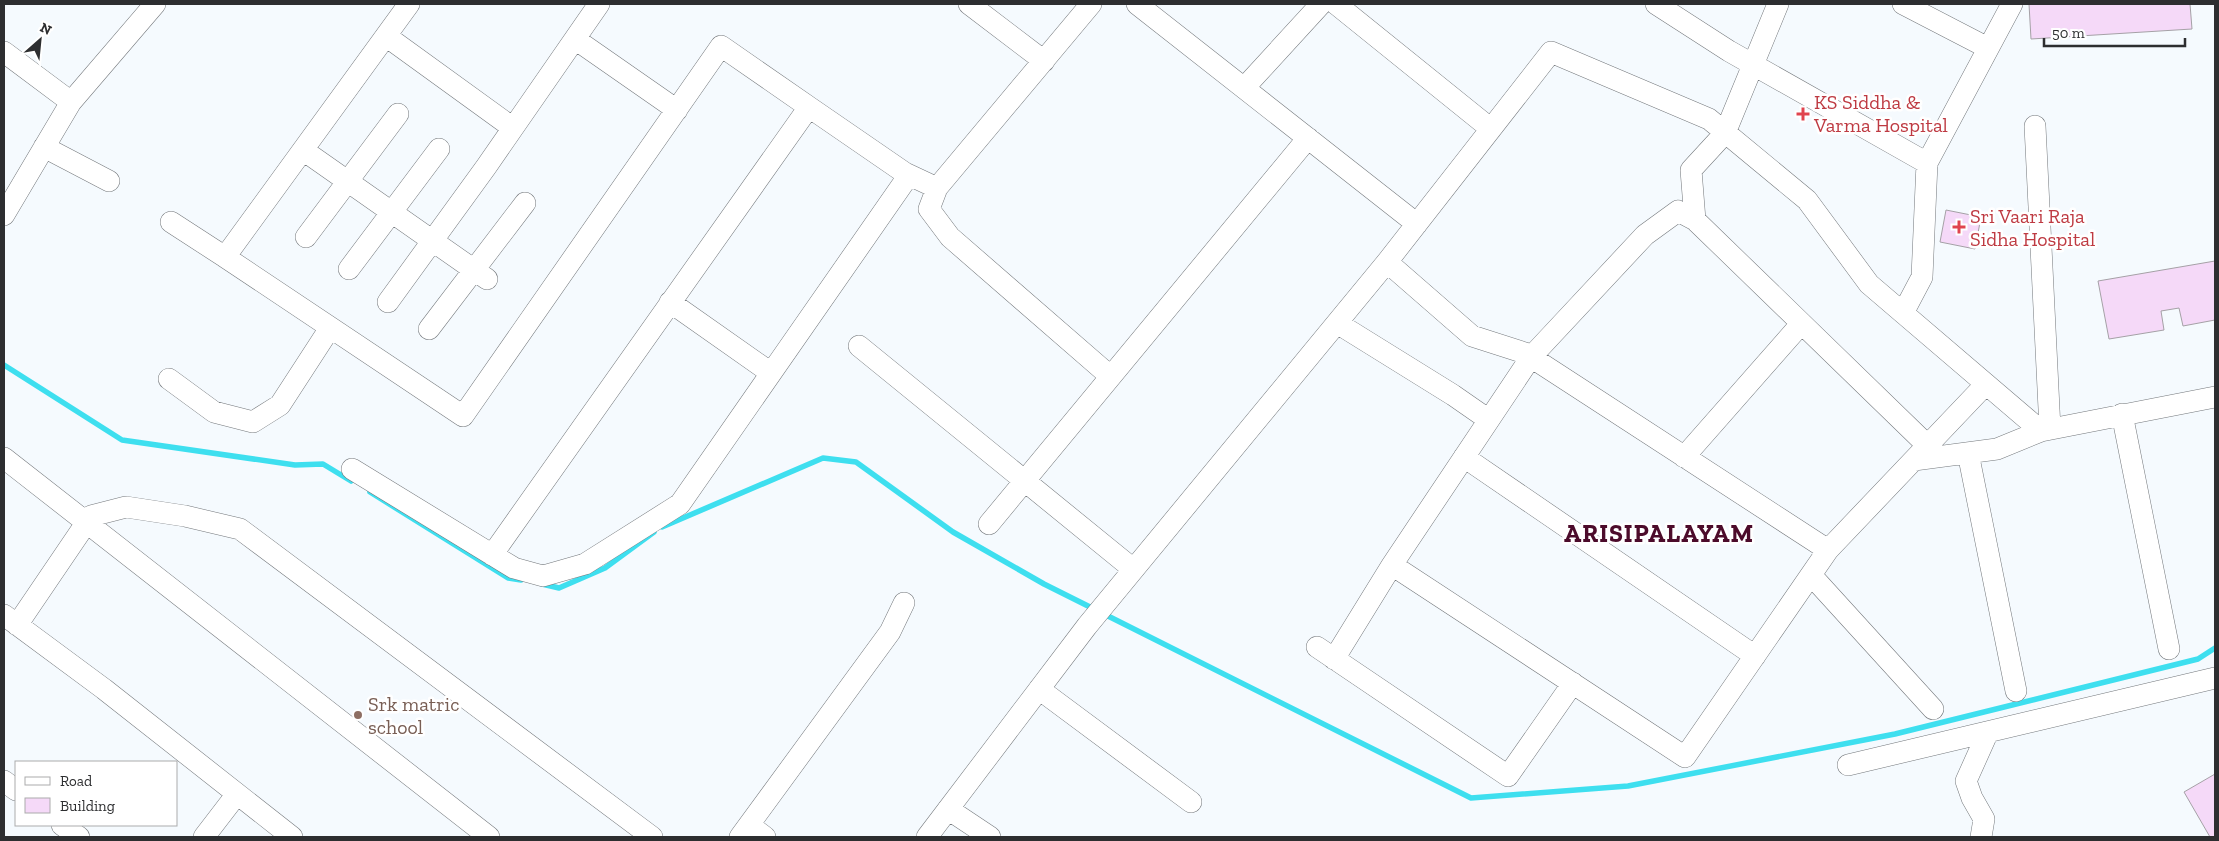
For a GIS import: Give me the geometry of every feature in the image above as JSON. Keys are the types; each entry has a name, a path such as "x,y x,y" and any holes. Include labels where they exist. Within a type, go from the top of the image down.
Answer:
{"street":[{"path":"5,209 71,102 155,4"},
{"path":"225,257 409,4"},
{"path":"388,302 600,4"},
{"path":"969,4 1044,61"},
{"path":"1091,4 937,188 929,209 950,237 1110,376"},
{"path":"1137,4 1417,224"},
{"path":"1244,88 1321,4"},
{"path":"1336,4 1491,129"},
{"path":"1656,4 1754,65 1927,163"},
{"path":"1695,220 1691,170 1725,133 1778,4"},
{"path":"1903,4 1988,48"},
{"path":"1903,313 1922,277 1927,163 2012,4"},
{"path":"386,36 513,128"},
{"path":"575,39 677,110"},
{"path":"171,222 463,416 721,46 909,175 937,188"},
{"path":"4,52 71,102"},
{"path":"927,837 1099,611 1387,262 1551,52 1709,119 1807,200 1869,284 1986,384 2046,430"},
{"path":"492,555 809,107"},
{"path":"306,237 398,114"},
{"path":"2035,126 2046,430"},
{"path":"989,524 1308,138"},
{"path":"44,147 109,181"},
{"path":"349,269 439,149"},
{"path":"303,150 480,275"},
{"path":"352,469 514,568 543,576 585,564 680,504 909,175"},
{"path":"429,329 480,275 525,203"},
{"path":"1573,683 1508,776 1325,653 1392,565 1532,357 1645,235 1678,211 1695,220 1801,324 1920,452 1968,453 1997,449 2046,430 2215,397"},
{"path":"1387,262 1472,336 1532,357 1828,550"},
{"path":"670,302 772,373"},
{"path":"1337,323 1453,395 1489,420"},
{"path":"1684,457 1801,324"},
{"path":"169,379 214,412 253,422 280,405 330,328"},
{"path":"859,346 1023,482 1133,569"},
{"path":"1392,565 1685,757 1828,550 1986,384"},
{"path":"2122,414 2169,649"},
{"path":"1968,453 2016,691"},
{"path":"1464,457 1755,656"},
{"path":"4,458 489,837"},
{"path":"292,837 104,689 10,620 91,516 126,507 186,516 240,529 652,837"},
{"path":"1811,575 1933,709"},
{"path":"751,833 890,632 904,602"},
{"path":"1848,766 2215,678"},
{"path":"1039,689 1191,802"},
{"path":"1981,837 1984,819 1972,798 1966,780 1988,732"},
{"path":"4,781 15,789"},
{"path":"204,837 237,794"},
{"path":"948,809 990,837"},
{"path":"63,826 79,837"}],"building":[{"path":"2029,4 2190,4 2192,29 2031,39"},
{"path":"1946,210 1981,217 1975,249 1940,242"},
{"path":"2215,261 2215,320 2183,326 2179,308 2161,311 2164,330 2109,339 2098,281"},
{"path":"2215,774 2215,837 2210,837 2184,792"}],"waterway":[{"path":"4,365 122,440 295,465 323,464 351,481"},
{"path":"662,527 823,458 856,462 953,532 1044,584 1096,610"},
{"path":"370,492 508,578 521,580"},
{"path":"542,584 559,588 605,568 654,532"},
{"path":"1104,614 1471,798 1628,786 1895,734 2198,659 2215,648"}],"place":[{"name":"KS Siddha & Varma Hospital","path":"1803,114"},
{"name":"Sri Vaari Raja Sidha Hospital","path":"1959,227"},
{"name":"Srk matric school","path":"358,715"}],"district":[{"name":"ARISIPALAYAM","path":"1659,533"}]}
